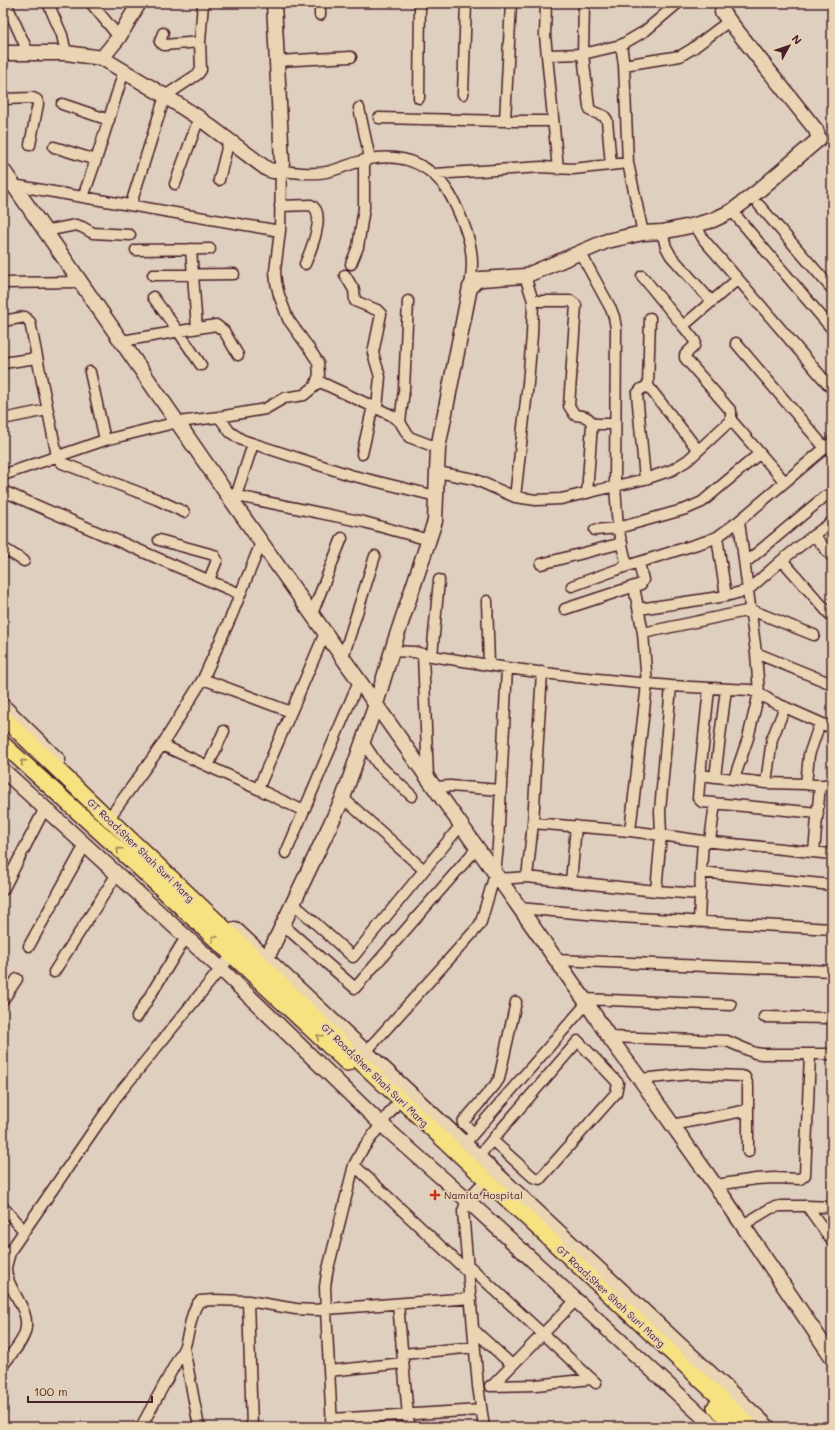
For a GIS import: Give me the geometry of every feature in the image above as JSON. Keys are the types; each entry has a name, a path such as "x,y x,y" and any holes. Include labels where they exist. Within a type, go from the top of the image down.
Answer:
{"main road":[{"name":"GT Road;Sher Shah Suri Marg","path":"3,717 111,817 237,950"},
{"name":"GT Road;Sher Shah Suri Marg","path":"3,744 237,950 260,966 362,1056 461,1148 751,1427"},
{"name":"GT Road;Sher Shah Suri Marg","path":"260,966 394,1107 736,1427"}],"street":[{"path":"6,3 28,52"},
{"path":"48,3 62,35 66,53"},
{"path":"91,3 119,37"},
{"path":"102,58 119,37 139,3"},
{"path":"131,204 165,96 200,72 202,67 200,42 203,3"},
{"path":"3,475 105,440 178,422 265,409 284,398 304,395 315,386 318,381 318,362 288,319 279,296 275,271 280,231 282,162 274,3"},
{"path":"320,3 320,15"},
{"path":"419,98 420,3"},
{"path":"463,94 466,3"},
{"path":"505,122 511,3"},
{"path":"546,3 547,55 558,169"},
{"path":"584,3 583,54 589,107 591,111 604,116 607,120 611,165"},
{"path":"547,55 583,54 621,45 645,31 678,3"},
{"path":"470,287 481,279 525,276 607,241 643,233 662,232 713,220 732,210 757,192 819,139 816,130 723,10 692,49 680,56 624,65"},
{"path":"163,33 160,42 164,45 200,42"},
{"path":"621,45 624,65 628,163 643,233"},
{"path":"3,53 66,53 102,58 199,118 267,169 273,171 325,173 367,160 390,158 407,160 421,166 434,174 444,185 452,198 467,232 472,262 470,287 438,448 435,521 391,652 376,704 343,798 294,904 260,966 111,817 3,706"},
{"path":"277,61 352,57"},
{"path":"83,197 124,71"},
{"path":"3,99 33,98 37,100 38,104 30,145"},
{"path":"62,104 109,120"},
{"path":"351,264 358,247 364,208 367,160 359,108"},
{"path":"175,184 199,118"},
{"path":"379,118 505,122 553,121"},
{"path":"219,180 229,140"},
{"path":"54,147 96,160"},
{"path":"434,174 542,167 573,169 628,163"},
{"path":"3,170 178,422 232,495 262,543 325,633 609,1037 716,1186 832,1357"},
{"path":"13,185 131,204 280,231"},
{"path":"759,205 832,289"},
{"path":"280,206 314,206 317,211 317,230 305,264"},
{"path":"732,210 832,329"},
{"path":"695,225 704,240 832,389"},
{"path":"45,231 76,226 94,233 130,236"},
{"path":"662,232 666,247 671,256 711,301"},
{"path":"136,250 210,248"},
{"path":"191,249 197,328"},
{"path":"580,252 614,317 616,328 615,486 618,528 627,566"},
{"path":"153,275 234,274"},
{"path":"345,275 354,290 355,301 377,310 381,314 373,353 380,377 375,407 362,454"},
{"path":"515,497 532,335 533,301 525,276"},
{"path":"642,276 695,341 694,346 685,355 685,358 731,411 732,420 785,482"},
{"path":"683,326 738,279"},
{"path":"3,283 80,282"},
{"path":"153,297 201,365"},
{"path":"400,422 404,390 408,301"},
{"path":"533,301 570,301 574,302 576,305 569,406 575,415 587,417 592,424 587,493"},
{"path":"3,321 25,317 30,322 57,456 62,463 156,499 184,512"},
{"path":"650,318 648,386 698,450"},
{"path":"122,341 213,325 219,326 224,330 238,355"},
{"path":"572,586 627,566 717,537 739,521 829,445 736,343"},
{"path":"3,363 37,358"},
{"path":"90,372 105,440"},
{"path":"318,381 391,415 400,422 409,436 438,448"},
{"path":"645,478 637,394 641,389 648,386"},
{"path":"3,419 47,410"},
{"path":"219,417 230,432 242,440 350,475 436,496"},
{"path":"437,472 474,479 515,497 531,500 561,499 672,470 688,460 732,420"},
{"path":"592,424 615,424"},
{"path":"232,495 253,444"},
{"path":"595,530 618,528 694,506 702,502 760,453"},
{"path":"3,490 240,594"},
{"path":"745,563 824,497 832,494"},
{"path":"232,495 364,522 429,540"},
{"path":"734,779 748,738 758,693 756,653 739,521"},
{"path":"639,609 726,596 748,590 782,560 832,522"},
{"path":"814,535 832,557"},
{"path":"717,537 726,596"},
{"path":"312,614 342,538"},
{"path":"159,540 216,557 217,560 209,580"},
{"path":"111,817 162,745 203,679 262,543"},
{"path":"541,564 622,543"},
{"path":"3,549 24,561"},
{"path":"343,658 374,556"},
{"path":"782,560 832,617"},
{"path":"565,609 634,587 643,582 639,563"},
{"path":"430,782 428,655 439,580"},
{"path":"630,831 648,684 643,633 634,587"},
{"path":"487,601 489,665"},
{"path":"643,633 750,610 814,635"},
{"path":"258,790 325,633"},
{"path":"391,652 414,652 507,668 648,684 726,690 742,689 758,693 771,701 832,728"},
{"path":"756,653 832,684"},
{"path":"362,1056 478,927 483,916 496,876 507,668"},
{"path":"526,877 533,823 542,672"},
{"path":"203,679 291,712"},
{"path":"286,853 359,681"},
{"path":"656,891 661,835 660,811 671,686"},
{"path":"709,689 698,798 702,802 818,813"},
{"path":"715,777 726,690"},
{"path":"766,782 772,739 785,706"},
{"path":"806,784 810,755 820,723"},
{"path":"208,766 224,731"},
{"path":"363,742 377,763 412,796"},
{"path":"162,745 304,811"},
{"path":"3,770 221,969 380,1124 467,1200 714,1427"},
{"path":"700,775 766,782 820,785 830,784 832,781"},
{"path":"430,782 450,786 500,790"},
{"path":"814,852 820,785"},
{"path":"343,798 424,870"},
{"path":"699,922 701,872 714,803"},
{"path":"3,890 45,808"},
{"path":"533,823 630,831 707,841 832,854"},
{"path":"294,904 353,956 461,825"},
{"path":"571,882 576,826"},
{"path":"29,946 85,845"},
{"path":"283,925 355,988 477,848"},
{"path":"701,872 832,885"},
{"path":"54,972 117,874"},
{"path":"496,876 526,877 656,891 700,894"},
{"path":"519,908 620,917 832,929"},
{"path":"137,1017 186,937"},
{"path":"3,1365 21,1341 26,1327 26,1320 23,1310 8,1279 6,1269 11,1250 117,1096 237,950"},
{"path":"556,960 832,971"},
{"path":"3,1000 17,979"},
{"path":"585,1001 731,1004"},
{"path":"585,1001 461,1148 479,1156 768,1427"},
{"path":"474,1133 464,1123 464,1121 499,1079 516,1002"},
{"path":"764,1017 832,1018"},
{"path":"609,1037 727,1041 755,1053 832,1054"},
{"path":"479,1156 492,1140 578,1040 618,1083 616,1093 540,1179 533,1177 492,1140"},
{"path":"716,1186 756,1179 800,1179 805,1175 810,1054"},
{"path":"640,1079 691,1074 745,1077 747,1080 748,1152"},
{"path":"493,1088 504,1098"},
{"path":"394,1107 380,1124 354,1164 327,1273 325,1287 331,1423 408,1415 481,1410"},
{"path":"672,1125 748,1110"},
{"path":"354,1164 594,1381 536,1385 478,1386"},
{"path":"479,1187 467,1200 463,1211 478,1386 484,1427"},
{"path":"743,1225 771,1208 780,1206 832,1207"},
{"path":"807,1206 832,1241"},
{"path":"3,1207 24,1232"},
{"path":"141,1427 184,1348 198,1303 204,1300 248,1301 296,1309 326,1310 471,1298"},
{"path":"492,1386 576,1300"},
{"path":"248,1301 252,1427"},
{"path":"398,1304 409,1427"},
{"path":"474,1330 512,1365"},
{"path":"184,1348 199,1427"},
{"path":"328,1371 475,1348"}],"place":[{"name":"Namita Hospital","path":"435,1195"}]}
